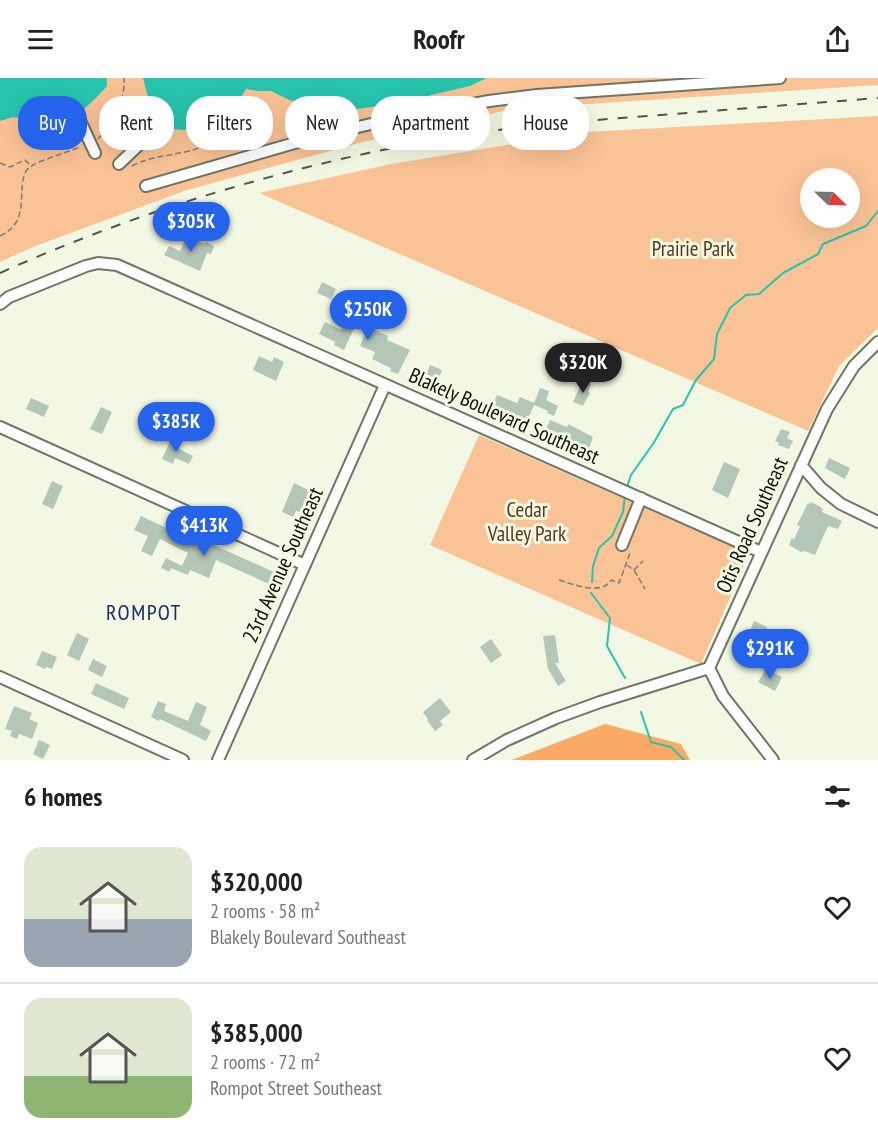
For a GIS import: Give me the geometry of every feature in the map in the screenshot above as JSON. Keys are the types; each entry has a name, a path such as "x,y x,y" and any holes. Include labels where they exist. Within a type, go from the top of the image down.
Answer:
{"street":[{"path":"146,186 319,136 489,101 537,95 780,78"},
{"path":"87,136 94,153"},
{"path":"122,167 137,150"},
{"name":"Blakely Boulevard Southeast","path":"0,304 9,297 86,266 98,263 117,265 761,552"},
{"name":"Otis Road Southeast","path":"709,668 827,409 854,366 878,342"},
{"name":"23rd Avenue Southeast","path":"218,760 385,385"},
{"path":"0,427 305,565"},
{"path":"801,465 821,488 841,504 878,522"},
{"path":"622,545 639,497"},
{"path":"473,760 507,740 556,718 709,668 723,696 773,760"},
{"path":"0,677 183,760"}],"path":[{"path":"0,236 15,224 19,216 25,174 31,166 98,138 110,124 122,97 124,78"},
{"path":"122,167 194,150"},
{"path":"0,163 10,167 25,160 31,166"},
{"path":"559,580 584,588 602,588 609,585 611,580 619,583 630,553 622,545"},
{"path":"634,570 643,561"},
{"path":"626,564 634,570 645,589"}],"green space":[{"path":"0,78 878,78 878,85 589,104 589,96 502,96 502,111 490,114 490,96 371,96 371,140 359,143 359,96 285,96 285,150 333,150 187,190 33,247 0,262"},
{"name":"Prairie Park","path":"878,116 878,328 839,366 808,431 259,193 391,164 477,150 490,150 490,148 502,146 502,150 589,150 589,132"},
{"name":"Cedar Valley Park","path":"479,435 749,554 701,664 430,545"}],"shaded area":[{"path":"605,724 681,744 690,760 512,760"}],"water":[{"path":"0,78 107,78 107,86 87,106 87,96 18,96 18,118 0,121"},
{"path":"143,78 487,78 470,86 427,96 371,96 371,107 359,109 359,96 285,96 285,98 271,91 246,89 242,96 186,96 185,130 174,129 174,96 148,96"}],"building":[{"path":"187,236 214,246 211,254 207,253 200,271 164,255 169,246 180,251"},
{"path":"322,282 336,289 331,299 317,293"},
{"path":"352,309 375,322 372,329 388,336 387,340 410,350 398,374 372,359 375,352 360,346 367,329 356,324 344,350 334,345 335,342 319,334 325,322 341,330"},
{"path":"259,356 272,362 274,357 284,362 276,381 253,370"},
{"path":"554,358 566,363 561,377 549,372"},
{"path":"430,365 442,370 435,387 423,382"},
{"path":"583,380 591,384 588,392 590,393 583,406 573,402"},
{"path":"540,388 549,391 546,400 558,406 554,416 534,405 527,421 492,407 497,395 517,403 520,397 534,403"},
{"path":"31,398 49,406 44,417 26,409"},
{"path":"101,407 112,412 102,434 90,429"},
{"path":"550,420 567,427 568,424 593,437 589,448 546,429"},
{"path":"781,429 790,432 787,438 793,441 789,449 778,445 779,443 775,441"},
{"path":"171,439 181,444 179,449 193,456 189,464 175,458 173,464 162,459"},
{"path":"829,458 850,468 845,479 825,468"},
{"path":"724,462 740,469 728,498 712,490"},
{"path":"52,481 63,486 53,509 42,504"},
{"path":"294,483 310,491 301,512 296,511 293,517 282,512"},
{"path":"811,502 821,507 822,512 842,521 838,529 828,526 815,555 805,551 801,552 789,545 792,538 794,540 800,526 797,525 808,503"},
{"path":"141,516 205,546 207,542 285,577 271,604 262,600 269,584 216,560 209,578 190,570 188,575 171,568 169,572 161,568 166,558 182,566 188,553 160,539 152,556 141,551 148,536 134,530"},
{"path":"754,621 767,627 763,636 759,635 756,640 750,637"},
{"path":"77,633 89,639 79,661 67,655"},
{"path":"555,635 559,663 555,663 566,681 558,686 548,669 543,636"},
{"path":"491,639 502,655 491,663 480,647"},
{"path":"42,651 57,657 52,669 36,665"},
{"path":"93,659 107,666 102,677 88,670"},
{"path":"766,669 782,677 775,691 758,682"},
{"path":"96,683 129,698 124,709 91,694"},
{"path":"440,698 451,712 440,721 443,725 435,731 423,712"},
{"path":"158,701 166,704 164,711 188,721 196,702 207,707 200,725 211,731 206,741 151,717"},
{"path":"14,706 32,713 29,719 38,723 32,739 19,734 17,739 10,736 12,731 5,729"},
{"path":"39,740 50,745 43,759 33,754"}],"waterway":[{"path":"627,487 631,475 653,444 673,409 683,405 696,380 714,359 717,334 730,308 746,295 759,294 783,273 818,254 823,244 866,226 878,211"},
{"path":"592,582 593,566 599,548 612,536 623,512 625,496"},
{"path":"591,593 610,618 607,646 625,678"},
{"path":"641,712 651,742 671,747 684,760"}],"railway":[{"path":"0,273 97,233 197,198 299,169 420,142 545,124 878,98"}],"district":[{"name":"ROMPOT","path":"144,612"}]}
